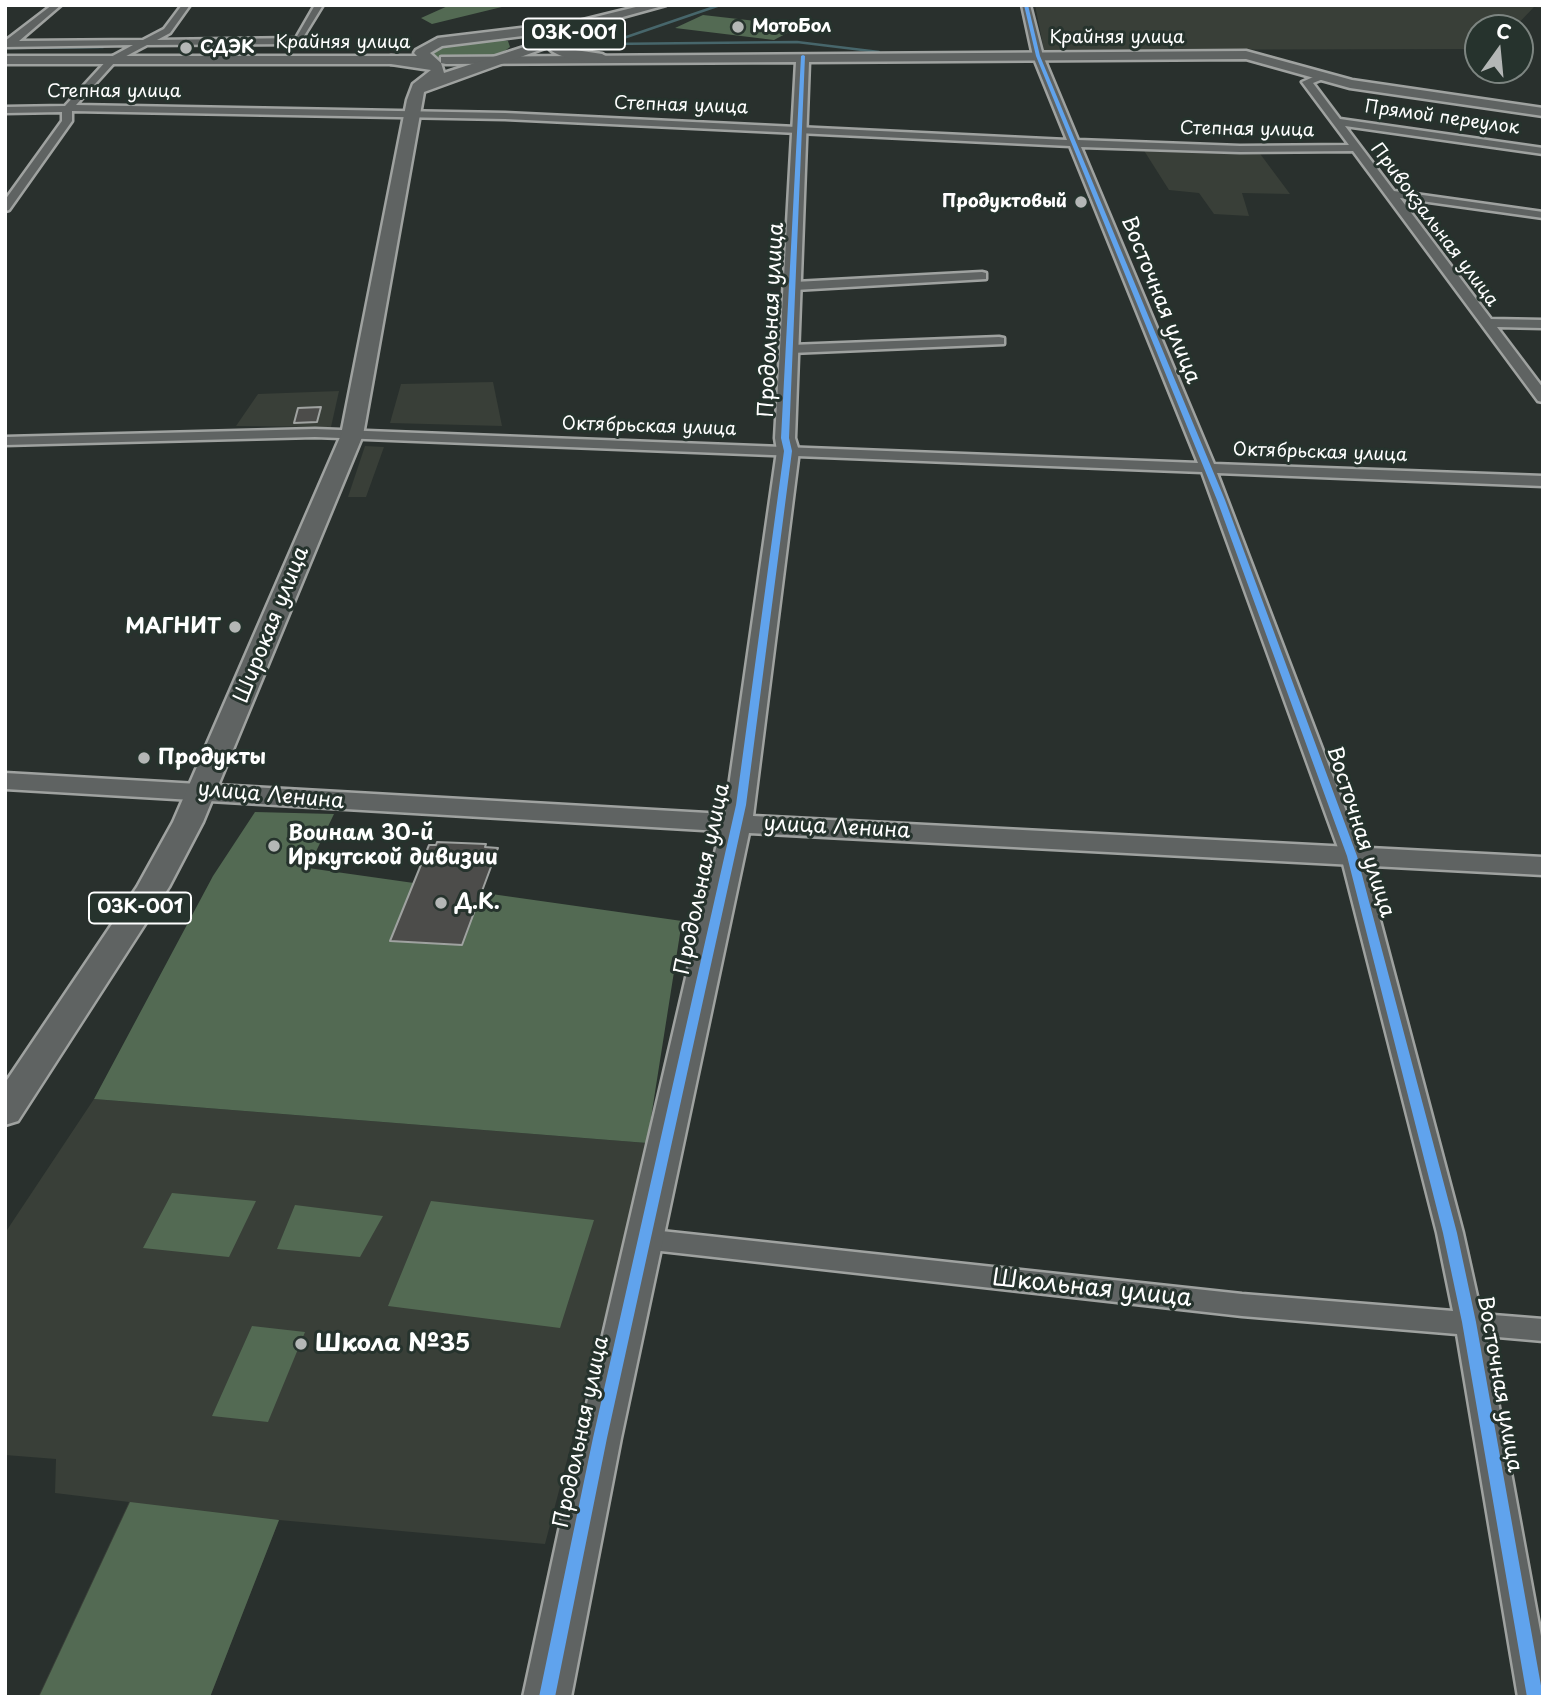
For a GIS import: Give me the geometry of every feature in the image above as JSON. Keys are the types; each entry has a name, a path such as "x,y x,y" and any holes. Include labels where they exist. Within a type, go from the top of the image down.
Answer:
{"main road":[{"name":"03К-001","path":"418,92 442,78 508,51 531,48 660,5 579,25 438,42 422,50 422,55 437,62"},
{"name":"03К-001","path":"481,35 508,51"},
{"name":"03К-001","path":"564,37 554,46 557,51 602,58"},
{"path":"437,62 482,58 508,51"},
{"name":"03К-001","path":"391,60 437,62"},
{"name":"03К-001","path":"418,92 418,86 438,71 437,62"},
{"name":"Широкая улица","path":"5,1112 153,887 203,791 352,435 411,115 418,92"}],"street":[{"path":"8,44 57,5"},
{"path":"5,208 66,121 67,109 112,60 167,31 186,5"},
{"path":"8,44 299,41 319,5"},
{"name":"Восточная улица","path":"1026,5 1038,56 1208,468 1352,856 1450,1233 1469,1322 1535,1697"},
{"name":"03К-001","path":"287,61 385,52 438,42"},
{"name":"03К-001","path":"531,48 551,56 602,58"},
{"name":"03К-001","path":"437,62 508,51 602,58"},
{"name":"Крайняя улица","path":"602,58 1246,55 1298,67 1320,77 1350,84 1543,112"},
{"name":"Продольная улица","path":"547,1697 643,1239 736,823 788,451 785,438 795,286 803,56"},
{"name":"Крайняя улица","path":"5,60 391,60"},
{"name":"Привокзальная улица","path":"1320,77 1307,82 1543,398"},
{"name":"Степная улица","path":"5,110 572,118 1240,149 1355,148"},
{"name":"Прямой переулок","path":"1336,122 1543,150"},
{"path":"1392,194 1543,215"},
{"path":"795,286 982,276"},
{"path":"1485,323 1543,324"},
{"path":"791,349 999,341"},
{"name":"Октябрьская улица","path":"5,441 352,435 1543,481"},
{"name":"улица Ленина","path":"5,781 203,791 312,801 1543,866"},
{"name":"Школьная улица","path":"643,1239 1242,1305 1543,1330"}],"shaded area":[{"path":"1035,5 1543,5 1543,8 1534,7 1527,14 1464,14 1464,49 1044,50"},
{"path":"1143,149 1258,151 1290,194 1242,193 1249,216 1214,214 1199,193 1169,190"},
{"path":"493,382 502,426 390,423 401,384"},
{"path":"339,391 331,427 236,426 258,394"},
{"path":"365,446 384,447 366,497 348,497"},
{"name":"Школа №35","path":"94,1099 647,1143 632,1213 545,1544 279,1520 210,1697 38,1697 129,1502 55,1493 56,1459 5,1455 5,1233"}],"green space":[{"path":"450,5 510,5 432,24 421,18"},
{"name":"МотоБол","path":"703,15 800,26 774,40 675,28"},
{"path":"489,38 508,41 510,47 493,56 470,60 446,59 427,54 440,45"},
{"path":"255,812 334,814 308,868 682,921 647,1143 94,1099 213,876"},
{"path":"172,1193 256,1201 229,1257 143,1248"},
{"path":"431,1201 594,1220 560,1328 388,1306"},
{"path":"295,1205 383,1216 360,1257 277,1249"},
{"path":"252,1326 305,1332 268,1422 212,1416"},
{"path":"130,1502 279,1520 210,1697 39,1697"}],"building":[{"path":"321,407 317,422 294,423 298,408"},
{"name":"Д.К.","path":"437,842 486,844 485,847 498,848 462,945 390,941 429,845 436,845"}],"waterway":[{"path":"720,5 606,44 797,42 879,52"},
{"path":"5,48 103,47"}],"cycle path":[{"path":"1026,5 1038,56 1221,500 1352,856 1450,1233 1469,1322 1535,1697"},
{"path":"547,1697 600,1438 741,805 788,451 785,438 803,56"}],"place":[{"name":"МотоБол","path":"738,27"},
{"name":"СДЭК","path":"186,48"},
{"name":"Продуктовый","path":"1081,202"},
{"name":"МАГНИТ","path":"235,627"},
{"name":"Продукты","path":"144,758"},
{"name":"Воинам 30-й Иркутской дивизии","path":"274,846"},
{"name":"Д.К.","path":"441,903"},
{"name":"Школа №35","path":"301,1344"}]}
